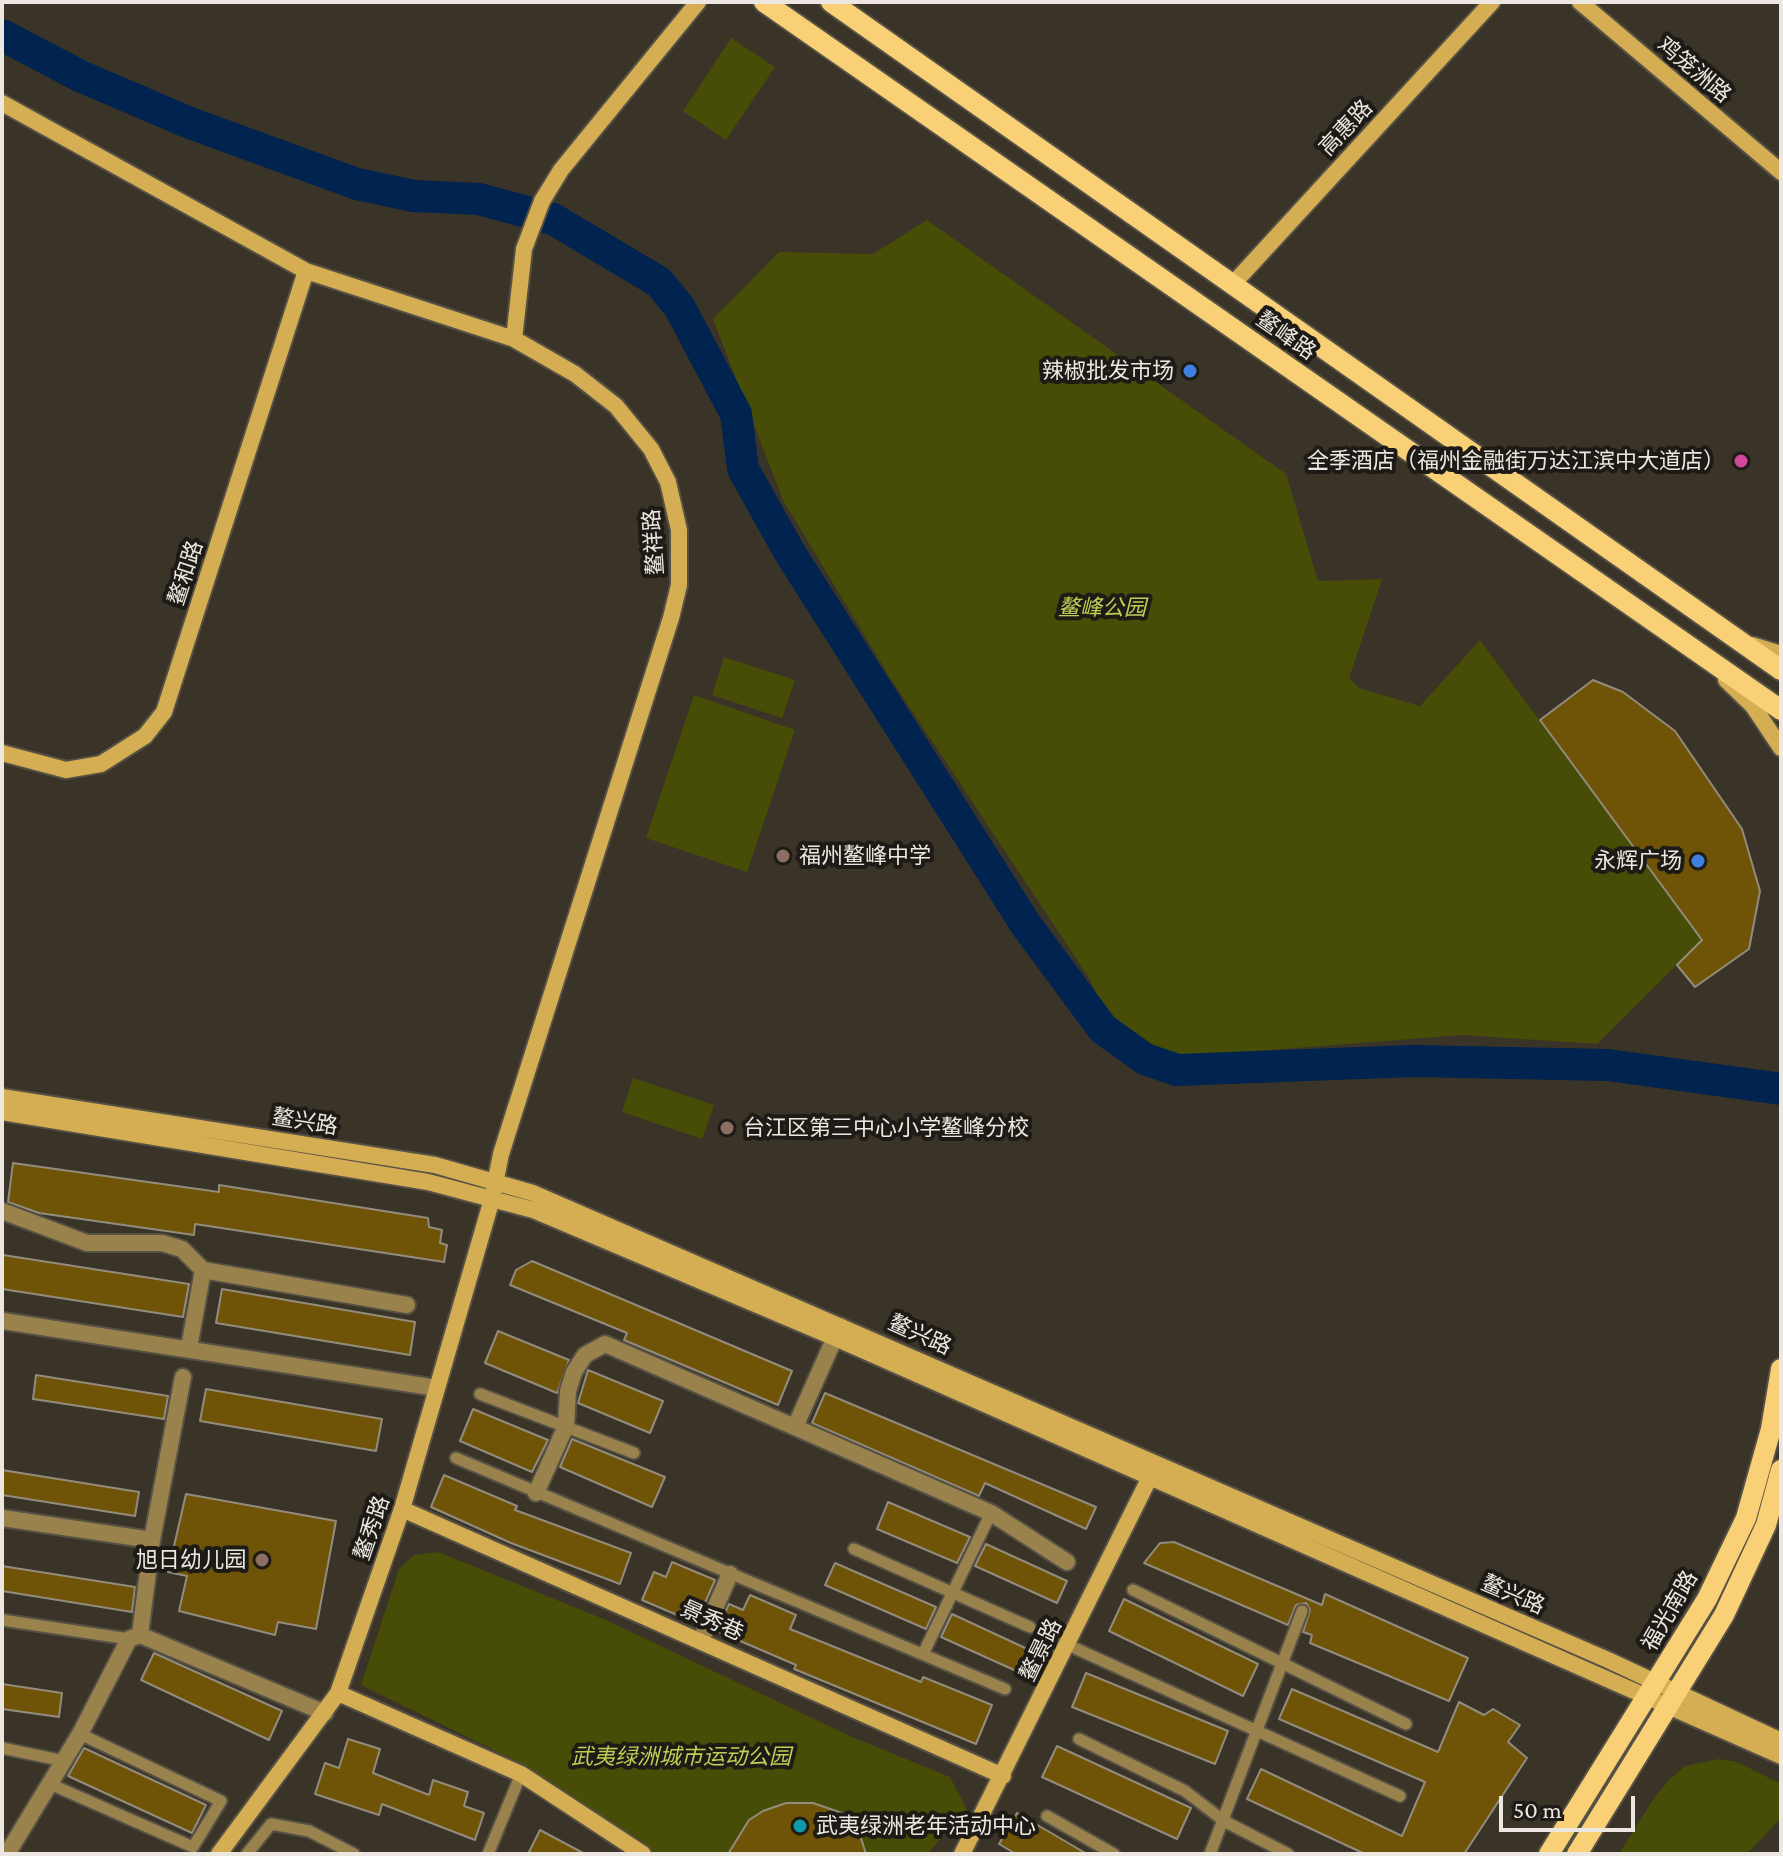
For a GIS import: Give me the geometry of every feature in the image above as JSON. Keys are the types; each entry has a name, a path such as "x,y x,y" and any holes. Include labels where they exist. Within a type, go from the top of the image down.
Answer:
{"main road":[{"name":"鳌峰路","path":"764,2 1781,710"},
{"name":"鳌峰路","path":"831,2 1781,670"},
{"name":"福光南路","path":"1549,1854 1707,1599 1746,1518 1771,1429 1781,1369"},
{"path":"1577,1854 1675,1700 1724,1615 1760,1538 1781,1470"}],"street":[{"path":"514,339 521,264 528,234 542,201 561,170 698,2"},
{"name":"高惠路","path":"1233,284 1492,2"},
{"name":"鸡笼洲路","path":"1580,2 1781,172"},
{"name":"鳌祥路","path":"2,103 306,271 514,339 599,391 642,435 673,498 680,564 671,618 501,1154 494,1191"},
{"name":"鳌和路","path":"2,753 66,770 93,766 132,746 164,712 306,271"},
{"path":"1739,640 1781,654"},
{"path":"1697,651 1753,706 1781,748"},
{"name":"鳌兴路","path":"2,1097 435,1165 494,1191"},
{"name":"鳌兴路","path":"2,1112 428,1182 533,1193 1153,1471 1675,1700 1781,1741"},
{"name":"鳌秀路","path":"219,1854 338,1693 402,1509 494,1191"},
{"path":"2,1211 87,1243 162,1243 182,1249 203,1270 407,1305"},
{"path":"189,1348 203,1270"},
{"path":"3,1321 437,1388"},
{"path":"795,1427 837,1331"},
{"path":"536,1493 566,1426 568,1391 574,1372 585,1355 605,1344 991,1513 1067,1562"},
{"path":"7,1854 134,1637 183,1377"},
{"name":"鳌景路","path":"962,1854 1153,1471"},
{"name":"景秀巷","path":"402,1509 1003,1776"},
{"path":"2,1518 152,1540"},
{"path":"701,1640 730,1574"},
{"path":"134,1637 325,1713"},
{"path":"338,1693 521,1774 643,1854"},
{"name":"鳌兴路","path":"1675,1700 1781,1756"}],"lane":[{"path":"480,1394 634,1453"},
{"path":"456,1458 1005,1689"},
{"path":"923,1654 991,1513"},
{"path":"854,1549 1030,1627"},
{"path":"1133,1590 1406,1724"},
{"path":"1210,1854 1258,1734 1302,1611"},
{"path":"2,1620 134,1637"},
{"path":"1068,1645 1400,1796"},
{"path":"50,1784 193,1847 221,1801 80,1734"},
{"path":"1079,1739 1185,1791 1224,1821 1288,1854"},
{"path":"2,1748 64,1761"},
{"path":"488,1854 521,1774"},
{"path":"1047,1816 1114,1854"},
{"path":"247,1854 271,1824 309,1831 354,1854"}],"green space":[{"path":"731,38 775,67 726,140 683,111"},
{"name":"鳌峰公园","path":"927,220 1286,474 1318,581 1382,579 1349,678 1359,688 1420,706 1480,640 1702,940 1597,1044 1462,1035 1181,1057 1160,1051 1127,1033 1105,1011 1089,978 889,676 783,500 713,319 779,252 873,254"},
{"path":"724,657 795,680 782,718 712,695"},
{"path":"694,695 795,730 747,872 646,838"},
{"path":"633,1078 714,1105 702,1139 622,1112"},
{"name":"武夷绿洲城市运动公园","path":"438,1552 606,1620 852,1737 950,1777 967,1810 927,1854 657,1854 512,1759 361,1685 399,1569 414,1555"},
{"path":"1719,1759 1737,1762 1781,1784 1781,1818 1747,1854 1619,1854 1654,1798 1671,1778 1685,1766"}],"building":[{"name":"永辉广场","path":"1593,680 1623,692 1675,731 1742,829 1760,891 1749,949 1695,987 1677,965 1702,940 1540,720"},
{"path":"13,1163 219,1192 219,1185 428,1218 429,1227 442,1230 440,1243 447,1245 444,1262 195,1224 194,1235 39,1213 8,1202"},
{"path":"3,1255 189,1284 183,1317 2,1289"},
{"path":"532,1261 792,1371 778,1405 624,1340 627,1333 510,1285 516,1270"},
{"path":"222,1289 415,1322 410,1355 216,1323"},
{"path":"498,1331 569,1360 557,1393 485,1363"},
{"path":"588,1370 663,1401 650,1433 578,1403"},
{"path":"36,1375 168,1396 164,1419 33,1399"},
{"path":"206,1389 382,1419 376,1451 200,1421"},
{"path":"825,1393 1096,1507 1086,1529 985,1483 979,1496 812,1423"},
{"path":"473,1409 548,1440 532,1472 460,1441"},
{"path":"572,1439 665,1477 652,1507 560,1467"},
{"path":"2,1470 139,1492 135,1516 2,1495"},
{"path":"444,1475 517,1506 515,1510 631,1553 620,1584 511,1543 431,1507"},
{"path":"186,1494 336,1521 316,1629 278,1622 275,1635 179,1611 187,1576 168,1572"},
{"path":"888,1502 970,1537 957,1563 877,1529"},
{"path":"1174,1542 1322,1605 1325,1594 1468,1658 1449,1701 1310,1643 1312,1635 1303,1632 1310,1610 1306,1603 1296,1605 1288,1625 1144,1563 1160,1543"},
{"path":"986,1544 1067,1581 1057,1603 975,1566"},
{"path":"672,1562 715,1580 696,1623 642,1600 654,1572 666,1577"},
{"path":"835,1563 936,1607 926,1629 825,1585"},
{"path":"2,1566 135,1587 132,1612 2,1591"},
{"path":"750,1595 796,1615 790,1629 921,1682 923,1677 992,1705 976,1744 794,1669 796,1665 717,1631 729,1604 743,1610"},
{"path":"1124,1599 1258,1664 1243,1696 1109,1631"},
{"path":"952,1614 1034,1652 1023,1674 941,1637"},
{"path":"154,1653 282,1711 269,1740 141,1680"},
{"path":"1086,1673 1228,1731 1215,1764 1072,1707"},
{"path":"2,1684 62,1693 59,1717 2,1709"},
{"path":"1292,1689 1438,1752 1459,1702 1484,1715 1493,1709 1520,1725 1508,1742 1527,1758 1464,1854 1365,1854 1247,1799 1261,1769 1402,1836 1425,1782 1279,1719"},
{"path":"348,1739 380,1749 373,1773 429,1795 433,1780 468,1792 464,1806 484,1813 475,1840 382,1804 379,1815 315,1794 325,1763 339,1768"},
{"path":"1057,1746 1191,1808 1177,1839 1042,1777"},
{"path":"84,1748 206,1805 192,1833 68,1776"},
{"name":"武夷绿洲老年活动中心","path":"786,1803 813,1803 842,1813 860,1835 866,1854 728,1854 749,1820"},
{"path":"1017,1813 1087,1854 1016,1854 999,1844"},
{"path":"540,1830 585,1854 528,1854"}],"waterway":[{"path":"2,35 80,76 190,123 357,184 414,196 479,199 553,219 659,282 680,308 736,414 743,469 790,553 1026,925 1103,1029 1145,1059 1177,1070 1413,1061 1608,1065 1781,1089"}],"place":[{"name":"辣椒批发市场","path":"1190,371"},
{"name":"全季酒店（福州金融街万达江滨中大道店）","path":"1741,461"},
{"name":"福州鳌峰中学","path":"783,856"},
{"name":"永辉广场","path":"1698,861"},
{"name":"台江区第三中心小学鳌峰分校","path":"727,1128"},
{"name":"旭日幼儿园","path":"262,1560"},
{"name":"武夷绿洲老年活动中心","path":"800,1826"}]}
